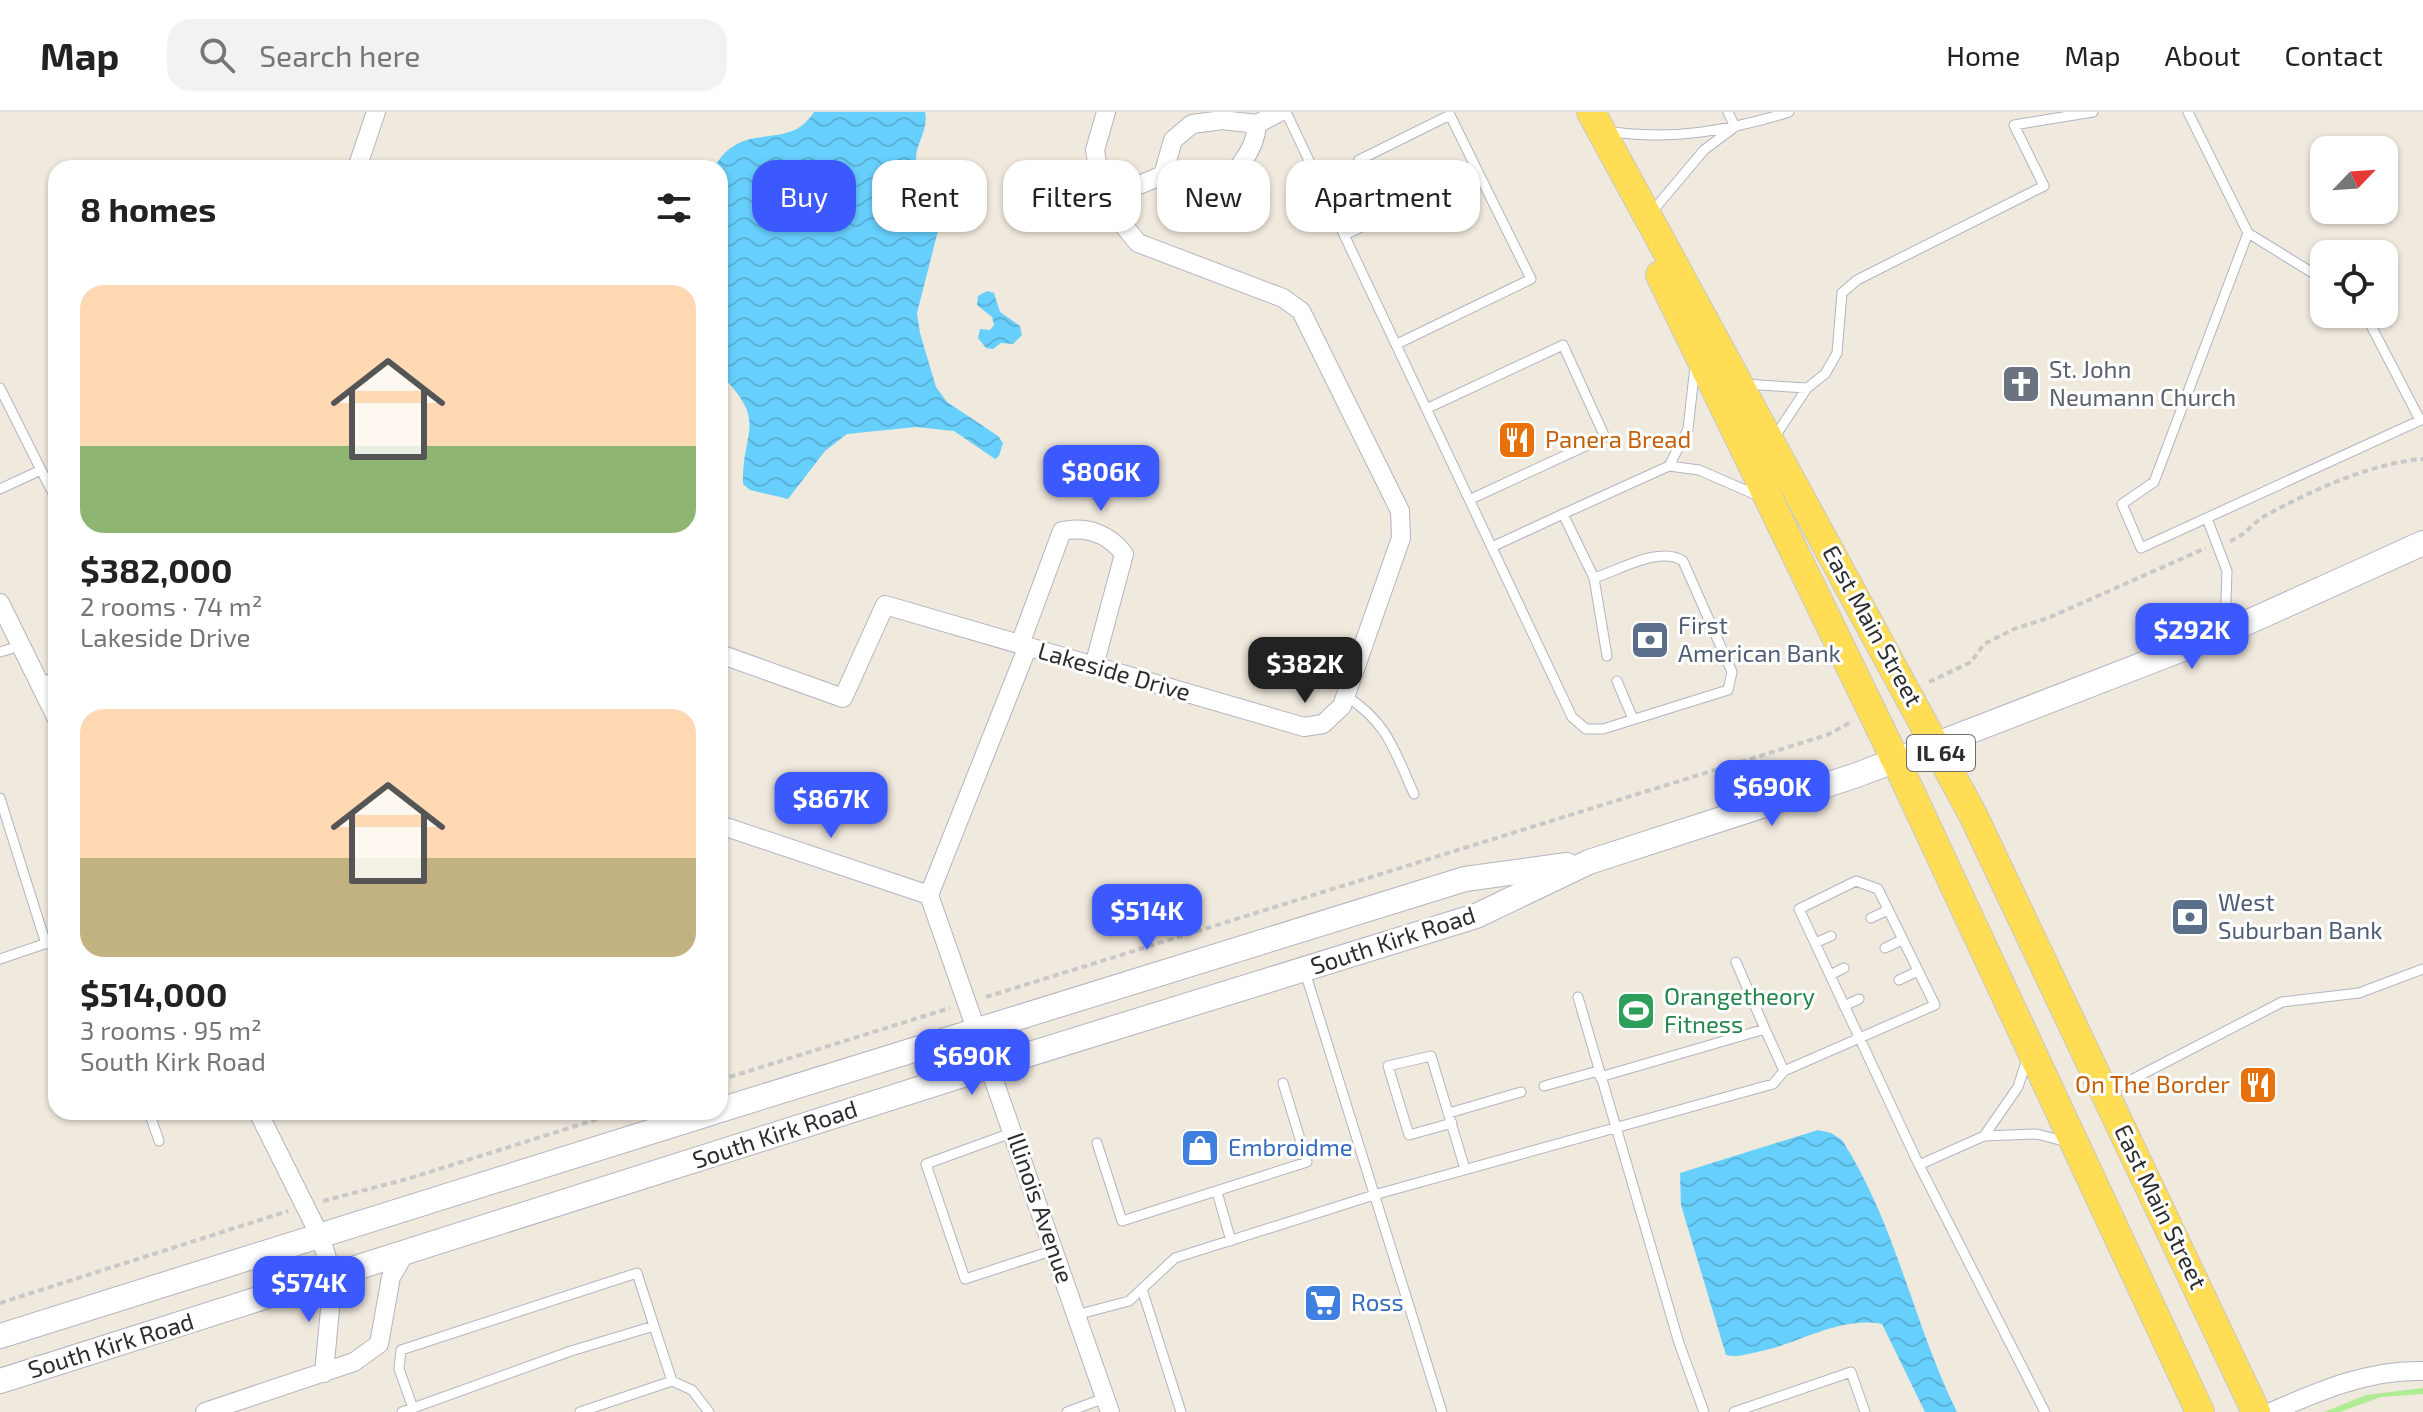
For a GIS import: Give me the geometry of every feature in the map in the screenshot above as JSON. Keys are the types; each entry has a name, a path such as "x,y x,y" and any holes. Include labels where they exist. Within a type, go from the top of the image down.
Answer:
{"main road":[{"name":"East Main Street","path":"1592,118 1937,745 2256,1412"},
{"name":"East Main Street","path":"1592,118 1696,351 1896,761 2200,1412"},
{"name":"South Kirk Road","path":"0,1381 991,1066 1476,916 1589,862 1896,761 2224,633 2423,543"},
{"name":"South Kirk Road","path":"728,1107 1465,879 1589,862"},
{"name":"South Kirk Road","path":"0,1336 689,1120"}],"street":[{"path":"360,160 376,112"},
{"path":"1097,160 1095,150 1106,112"},
{"path":"1167,160 1173,140 1192,124 1222,120 1257,124 1280,112"},
{"path":"1243,160 1256,141 1257,124"},
{"name":"Lakeside Drive","path":"728,657 843,698 885,605 1304,727 1323,724 1342,706 1401,538 1400,511 1301,311 1283,298 1138,243 1129,232"},
{"path":"728,828 929,895 1024,645 1062,531 1079,527 1112,539 1124,554 1094,666"},
{"path":"0,603 20,646 47,680"},
{"name":"Illinois Avenue","path":"929,895 969,1002 1107,1405"},
{"path":"262,1120 320,1236 333,1277 324,1373"},
{"path":"205,1412 354,1362 379,1344 391,1277 404,1255"},
{"path":"2271,1412 2350,1381 2376,1374 2423,1371"}],"lane":[{"path":"1286,112 1579,726 1603,729 1728,690 1732,672 1683,561 1673,554 1658,555 1594,578"},
{"path":"1728,112 1735,127"},
{"path":"1592,118 1662,137 1735,127 1789,112"},
{"path":"1772,442 1807,388 1825,374 1837,353 1842,293 1857,280 2044,186 2014,125 2093,112"},
{"path":"2188,112 2248,233 2310,271"},
{"path":"1359,160 1450,115 1472,160"},
{"path":"1648,217 1704,150 1735,127"},
{"path":"1397,344 1531,279 1480,176"},
{"path":"1345,235 1351,232"},
{"path":"2248,233 2154,482 2122,504 2141,548 2208,521 2422,419 2373,328"},
{"path":"1428,408 1563,345 1605,437 1471,499"},
{"path":"1669,466 1688,429 1696,351"},
{"path":"1739,384 1807,388"},
{"path":"0,388 48,484"},
{"path":"1494,546 1669,466 1708,474 1771,502"},
{"path":"0,489 41,470"},
{"path":"1563,514 1594,578 1607,656"},
{"path":"2208,521 2227,571 2224,633"},
{"path":"0,652 20,646"},
{"path":"1617,681 1633,719"},
{"path":"1346,696 1369,711 1381,725 1414,794"},
{"path":"0,798 48,934"},
{"path":"1076,1315 1129,1301 1175,1258 1374,1195 1613,1126 1773,1084 1784,1071 1860,1039 1935,1005 1878,889 1856,881 1799,909 1844,1006 1860,1039 1919,1165 2045,1412"},
{"path":"1871,918 1888,910"},
{"path":"1815,943 1831,936"},
{"path":"1885,948 1902,940"},
{"path":"0,959 48,943"},
{"path":"1736,962 1784,1071"},
{"path":"1830,975 1844,968"},
{"path":"1304,969 1442,1412"},
{"path":"2105,1094 2282,1002 2359,993 2423,969"},
{"path":"1899,980 1918,971"},
{"path":"1578,997 1613,1126 1686,1366 1704,1412"},
{"path":"1844,1006 1859,999"},
{"path":"1544,1086 1765,1029"},
{"path":"1984,1136 2018,1087 2030,1049"},
{"path":"1465,1169 1450,1118 1431,1056 1388,1066 1409,1135 1450,1118 1521,1092"},
{"path":"1097,1143 1122,1221 1217,1192 1307,1162 1283,1083"},
{"path":"152,1120 159,1141"},
{"path":"1014,1132 926,1164 965,1279 1054,1250"},
{"path":"1919,1165 1984,1136 2037,1134 2074,1143"},
{"path":"1217,1192 1231,1241"},
{"path":"413,1408 399,1369 401,1350 637,1273 672,1381"},
{"path":"1142,1289 1181,1412"},
{"path":"402,1412 571,1351 654,1326"},
{"path":"1734,1412 1766,1407 1851,1372 1865,1412"},
{"path":"580,1412 672,1381 692,1390 709,1412"},
{"path":"1067,1412 1107,1405"}],"path":[{"path":"1941,676 1971,662 1984,644 2014,629 2048,618 2217,543 2234,541 2268,514 2385,466 2423,459"},
{"path":"728,1077 1827,735"}],"green space":[{"path":"2423,1388 2423,1394 2381,1397 2340,1412 2324,1412 2366,1395"}],"water":[{"path":"814,112 925,112 916,160 872,160 872,232 938,232 917,313 920,333 936,387 947,402 998,436 1003,443 995,459 954,431 916,427 847,434 825,451 788,499 750,490 743,484 750,426 744,404 728,383 728,160 720,160 738,144 791,131"},
{"path":"987,291 994,293 1000,312 1020,326 1022,335 1013,344 1001,343 993,349 986,348 978,338 980,329 990,330 994,325 992,317 977,305 978,296"},
{"path":"1818,1130 1842,1140 1861,1172 1891,1240 1928,1344 1957,1412 1925,1412 1882,1324 1834,1327 1773,1348 1726,1355 1681,1205 1680,1173"}],"place":[{"name":"St. John Neumann Church","path":"2021,384"},
{"name":"Panera Bread","path":"1517,440"},
{"name":"First American Bank","path":"1650,640"},
{"name":"West Suburban Bank","path":"2190,917"},
{"name":"Orangetheory Fitness","path":"1636,1011"},
{"name":"On The Border","path":"2258,1085"},
{"name":"Embroidme","path":"1200,1148"},
{"name":"Ross","path":"1323,1303"}]}
